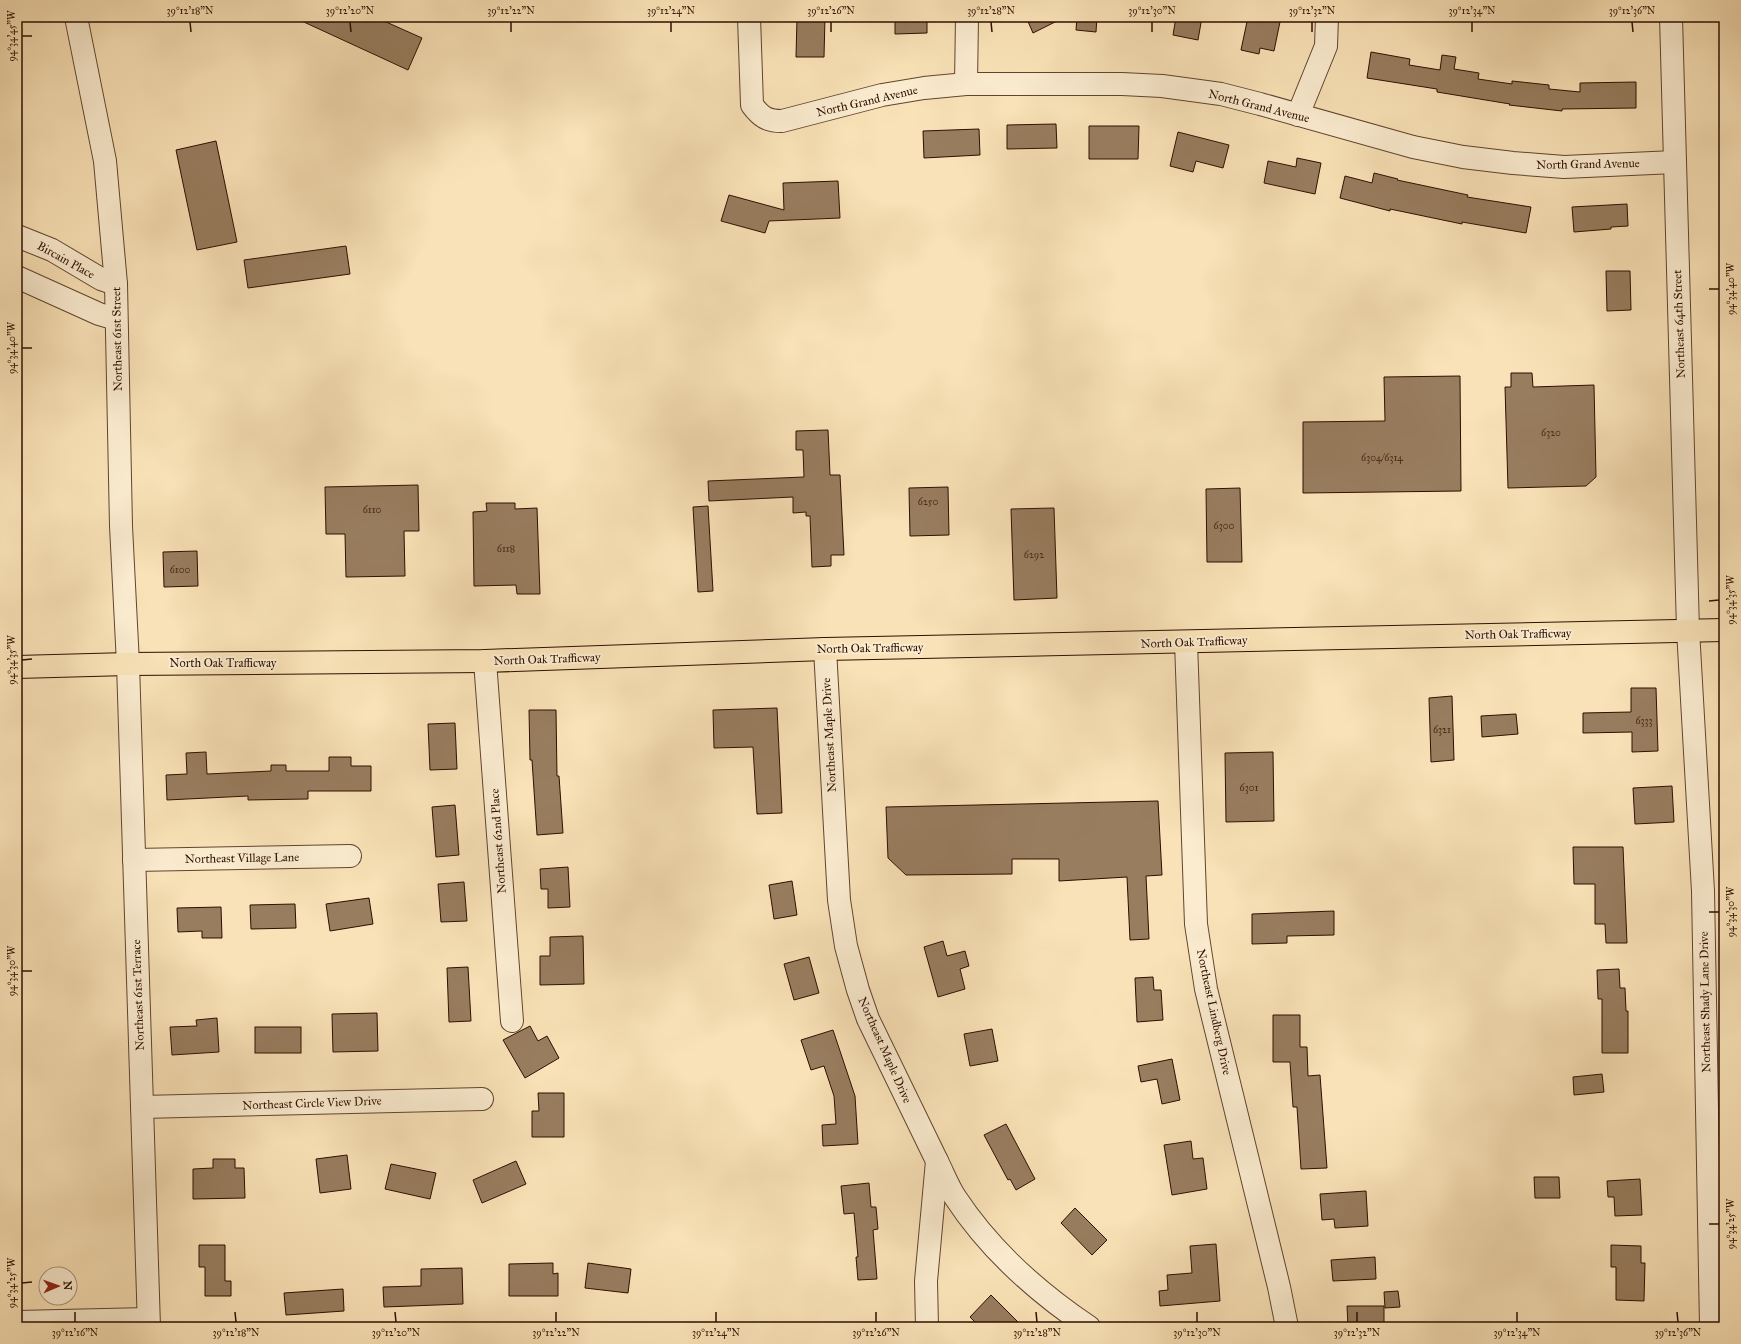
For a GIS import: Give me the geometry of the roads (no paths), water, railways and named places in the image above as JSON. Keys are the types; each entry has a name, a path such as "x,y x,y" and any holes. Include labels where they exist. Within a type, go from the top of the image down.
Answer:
{"main road":[{"name":"North Oak Trafficway","path":"17,667 128,664 485,661 825,650 1724,630"}],"street":[{"name":"Northeast 61st Street","path":"76,17 105,161 116,284 121,526 128,664"},
{"name":"North Grand Avenue","path":"749,17 752,105 759,115 770,121 782,121 882,95 924,88 966,84 1122,84 1162,86 1221,94 1413,147 1463,157 1564,167 1675,162"},
{"path":"966,84 967,17"},
{"path":"1298,115 1326,46 1327,17"},
{"name":"Northeast 64th Street","path":"1671,17 1688,630"},
{"name":"Bircain Place","path":"17,236 52,250 101,279 116,284"},
{"path":"17,277 99,314 116,319"},
{"name":"Northeast Shady Lane Drive","path":"1688,630 1704,891 1711,1327"},
{"name":"Northeast Lindberg Drive","path":"1186,642 1196,924 1200,957 1206,989 1279,1287 1287,1327"},
{"name":"Northeast Maple Drive","path":"825,650 839,900 846,946 858,990 868,1019 954,1196 998,1250 1035,1286 1062,1309 1089,1327"},
{"name":"Northeast 62nd Place","path":"485,661 512,1021"},
{"name":"Northeast 61st Terrace","path":"128,664 148,1323"},
{"name":"Northeast Village Lane","path":"134,860 350,856"},
{"name":"Northeast Circle View Drive","path":"142,1108 482,1098"},
{"path":"927,1327 926,1281 937,1161"},
{"path":"17,1322 148,1323"}]}
